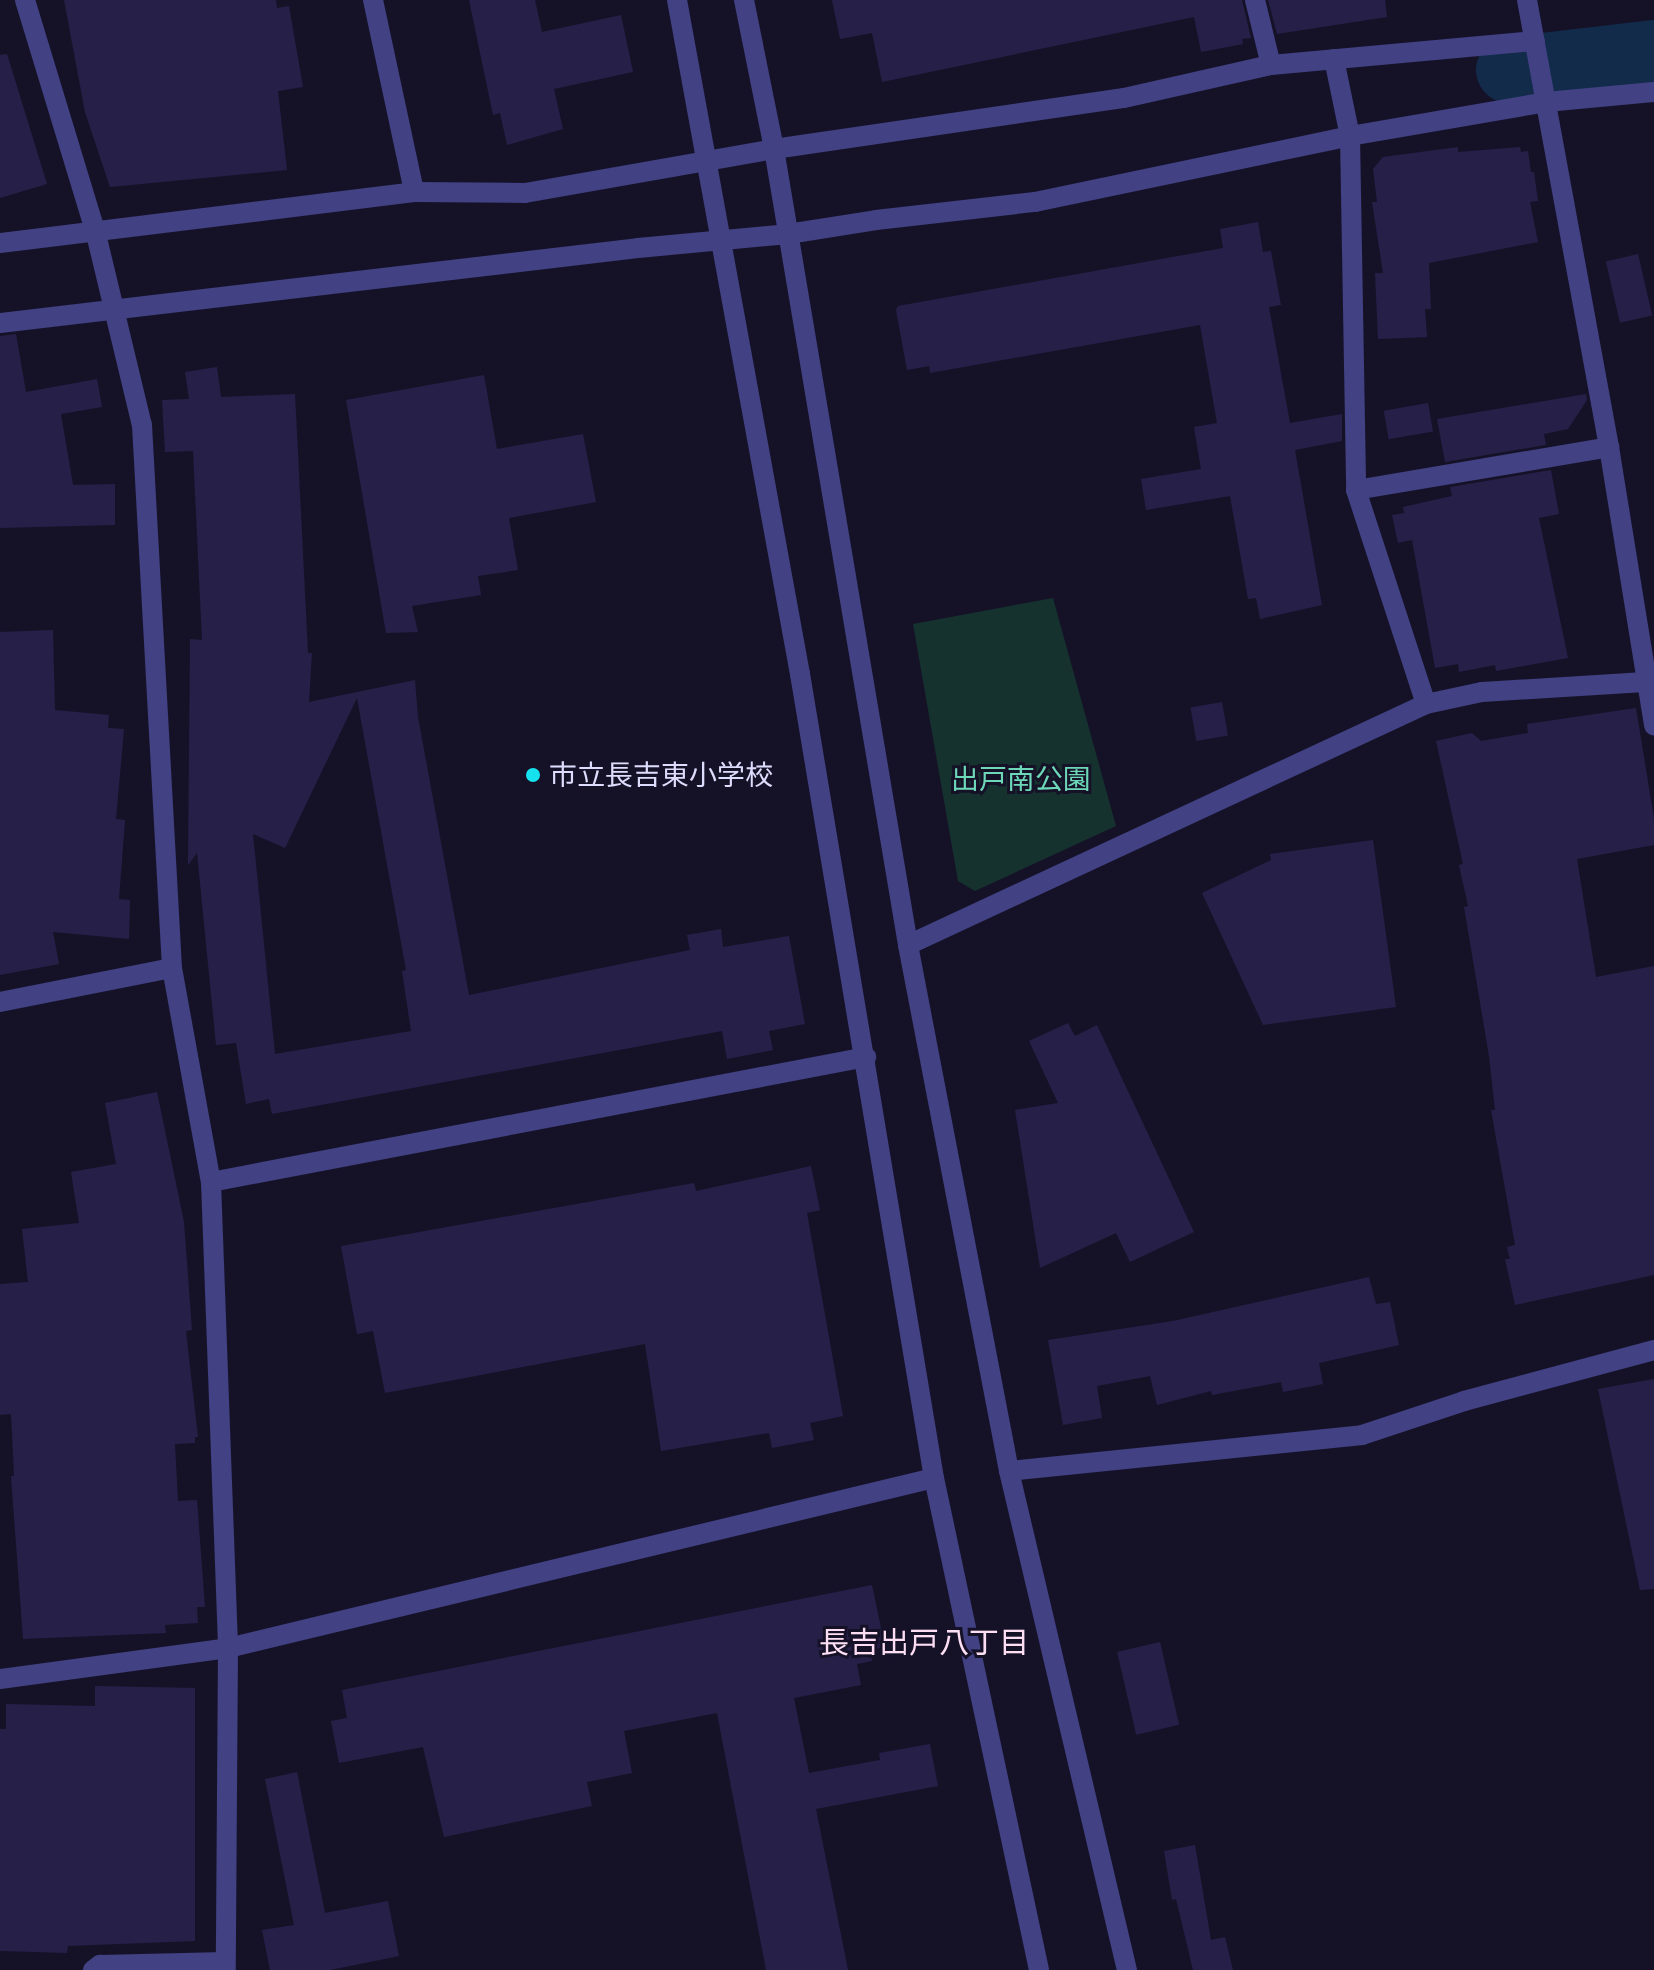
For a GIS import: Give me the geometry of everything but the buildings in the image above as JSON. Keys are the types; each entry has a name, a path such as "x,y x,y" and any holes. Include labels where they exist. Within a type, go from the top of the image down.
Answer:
{"street":[{"path":"25,0 96,234 142,425 172,968 211,1182 228,1648 226,1966 100,1965 93,1970"},
{"path":"373,0 414,192"},
{"path":"677,0 866,1057 934,1478 1039,1970"},
{"path":"744,0 774,149 908,945 1009,1471 1127,1970"},
{"path":"1255,0 1271,65"},
{"path":"1527,0 1609,447 1649,678 1654,725"},
{"path":"0,243 96,234 414,192 525,193 774,149 1124,98 1271,65 1535,41"},
{"path":"1334,59 1350,136 1356,490 1426,704"},
{"path":"0,323 788,234 1035,202 1350,136 1546,102 1654,92"},
{"path":"1356,490 1609,447"},
{"path":"908,945 1426,704 1482,692 1649,678"},
{"path":"0,1002 172,968"},
{"path":"211,1182 866,1057"},
{"path":"1009,1471 1362,1435 1464,1401 1654,1350"},
{"path":"0,1679 228,1648 934,1478"}],"green space":[{"name":"出戸南公園","path":"1053,598 1116,826 975,891 958,881 913,624"}],"waterway":[{"path":"1509,70 1654,53"}],"place":[{"name":"市立長吉東小学校","path":"533,775"}],"district":[{"name":"長吉出戸八丁目","path":"924,1642"}]}
